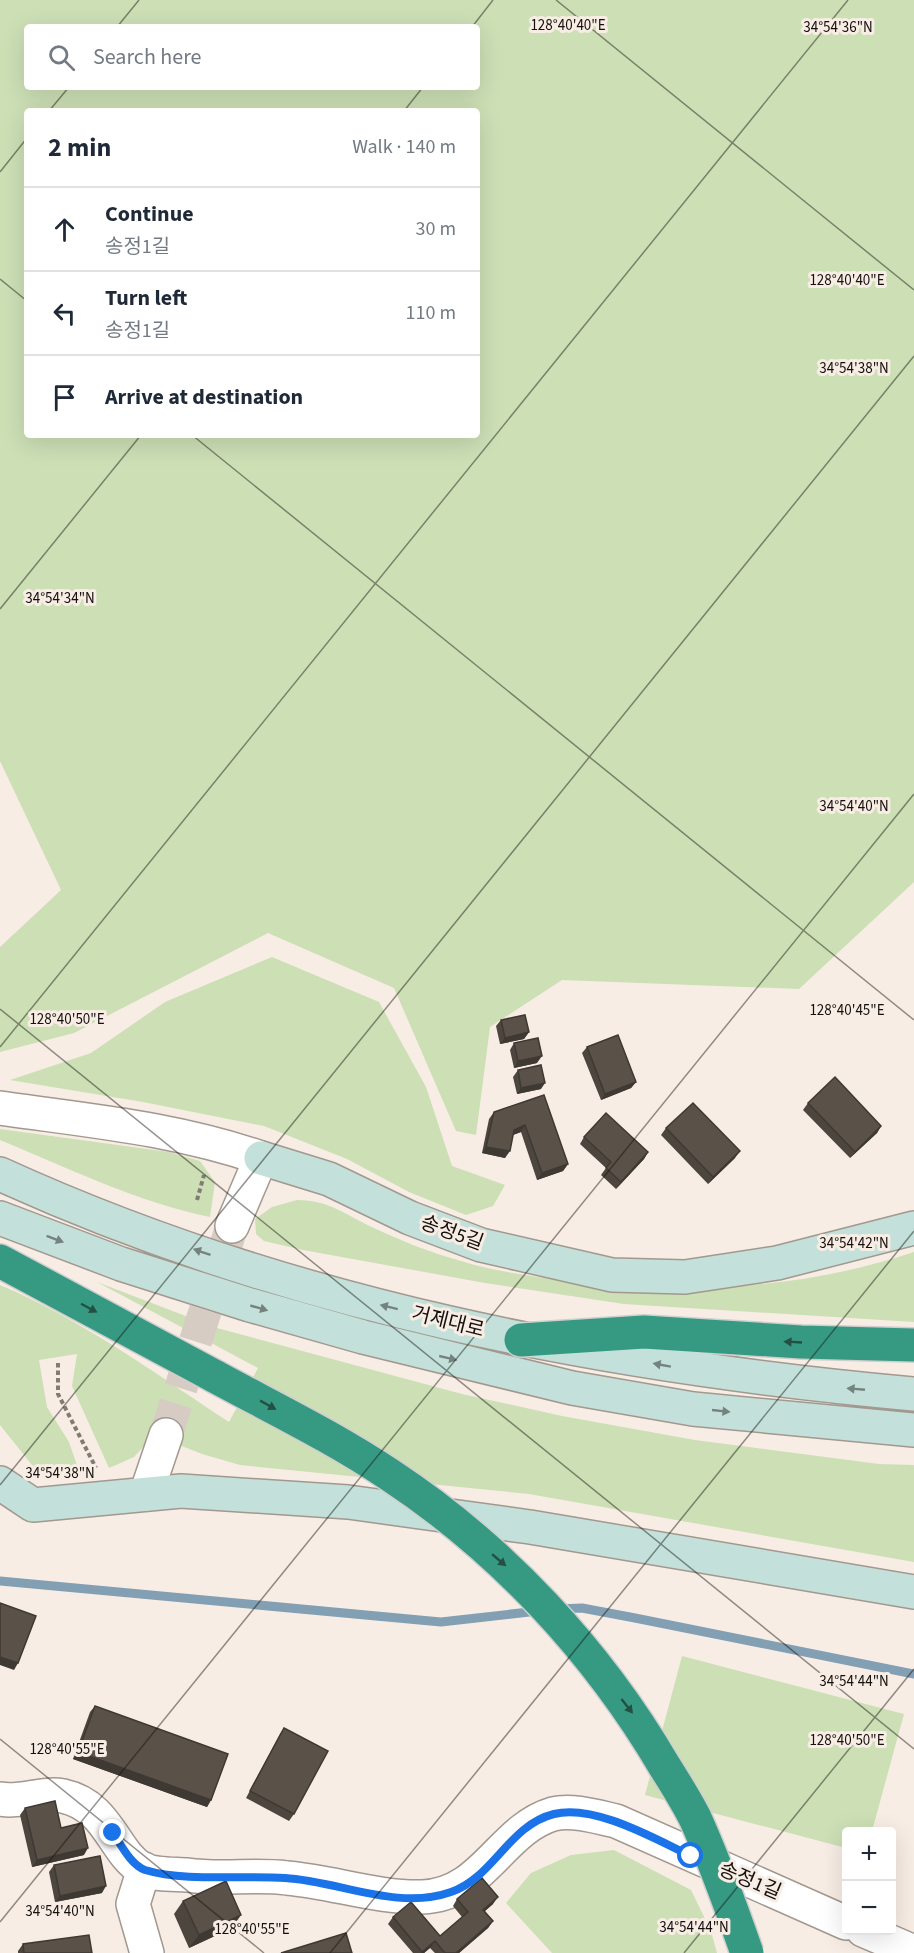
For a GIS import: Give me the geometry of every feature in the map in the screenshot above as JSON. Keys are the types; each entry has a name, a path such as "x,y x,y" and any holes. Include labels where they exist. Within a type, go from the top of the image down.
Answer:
{"highway":[{"path":"0,1261 216,1377 390,1475 451,1519 512,1572 563,1625 638,1721 694,1816 722,1883 747,1953"},
{"path":"521,1340 644,1332 801,1342 914,1345"}],"street":[{"name":"송정5길","path":"0,1108 144,1127 213,1142 329,1179 410,1218 481,1245 612,1275 685,1277 777,1263 914,1228"},
{"path":"232,1226 261,1158"},
{"name":"거제대로","path":"0,1174 114,1222 247,1267 382,1306 521,1340 678,1368 914,1394"},
{"name":"거제대로","path":"0,1218 121,1264 250,1305 363,1337 572,1388 693,1409 914,1430"},
{"path":"146,1494 166,1435"},
{"path":"0,1484 33,1505"},
{"path":"0,1509 68,1503 108,1496 181,1491 348,1502 530,1527 914,1592"},
{"path":"0,1799 64,1796 93,1810 132,1860 144,1869 133,1904 147,1953"},
{"name":"송정1길","path":"144,1869 194,1876 288,1878 389,1896 424,1897 452,1892 478,1875 525,1826 555,1813 584,1814 616,1821 842,1921"},
{"path":"874,1935 914,1953"}],"path":[{"path":"58,1363 57,1394 108,1496"}],"green space":[{"path":"0,0 914,0 914,882 799,989 562,980 490,1027 476,1135 456,1131 394,988 268,933 74,1033 0,1052 0,947 61,890 0,761"},
{"path":"272,957 379,1002 426,1087 452,1166 505,1185 493,1206 466,1215 409,1192 347,1159 264,1126 143,1102 10,1080 91,1053 165,1002"},
{"path":"0,1129 169,1152 200,1161 215,1182 210,1217 156,1203 77,1173 0,1140"},
{"path":"297,1200 329,1206 408,1243 472,1264 525,1275 639,1287 686,1288 778,1282 824,1275 914,1252 914,1322 624,1304 485,1283 303,1250 264,1241 256,1234 255,1219 272,1207"},
{"path":"97,1282 217,1328 462,1394 562,1416 695,1440 879,1464 914,1465 914,1562 529,1494 240,1465 202,1454 154,1435 134,1457 109,1468 72,1386 77,1354 39,1360 47,1407 69,1442 80,1474 40,1475 0,1425 0,1285 89,1331 229,1422 258,1368"},
{"path":"682,1656 904,1714 873,1827 842,1827 842,1847 645,1795"},
{"path":"614,1850 691,1890 711,1931 717,1953 552,1953 506,1903 531,1873 571,1855"}],"building":[{"path":"525,1015 529,1032 505,1038 501,1020"},
{"path":"618,1035 636,1082 605,1094 587,1047"},
{"path":"538,1038 542,1056 518,1061 514,1043"},
{"path":"541,1065 545,1083 521,1088 518,1070"},
{"path":"835,1077 881,1126 855,1152 808,1103"},
{"path":"544,1095 568,1164 542,1173 525,1125 514,1130 510,1151 486,1147 494,1112"},
{"path":"693,1103 740,1151 713,1177 666,1128"},
{"path":"606,1113 648,1152 621,1182 606,1168 611,1162 584,1137"},
{"path":"0,1603 36,1616 18,1663 0,1657"},
{"path":"95,1706 228,1754 211,1800 78,1752"},
{"path":"284,1728 328,1751 294,1814 250,1791"},
{"path":"55,1801 61,1828 82,1823 88,1848 37,1860 25,1808"},
{"path":"100,1856 106,1886 60,1896 54,1865"},
{"path":"482,1878 498,1897 483,1910 493,1921 456,1953 445,1953 435,1941 422,1952 393,1917 411,1902 440,1936 468,1912 457,1899"},
{"path":"226,1881 241,1915 199,1935 183,1901"},
{"path":"346,1933 352,1953 281,1953"},
{"path":"89,1935 92,1953 24,1953 23,1944"}],"waterway":[{"path":"0,1581 441,1622 538,1611"},
{"path":"558,1609 582,1608 914,1674"}],"tunnel":[{"path":"166,1435 232,1226"}],"route":[{"path":"113,1833 132,1860 144,1869 194,1876 288,1878 389,1896 424,1897 452,1892 478,1875 525,1826 555,1813 584,1814 616,1821 691,1856"}]}
